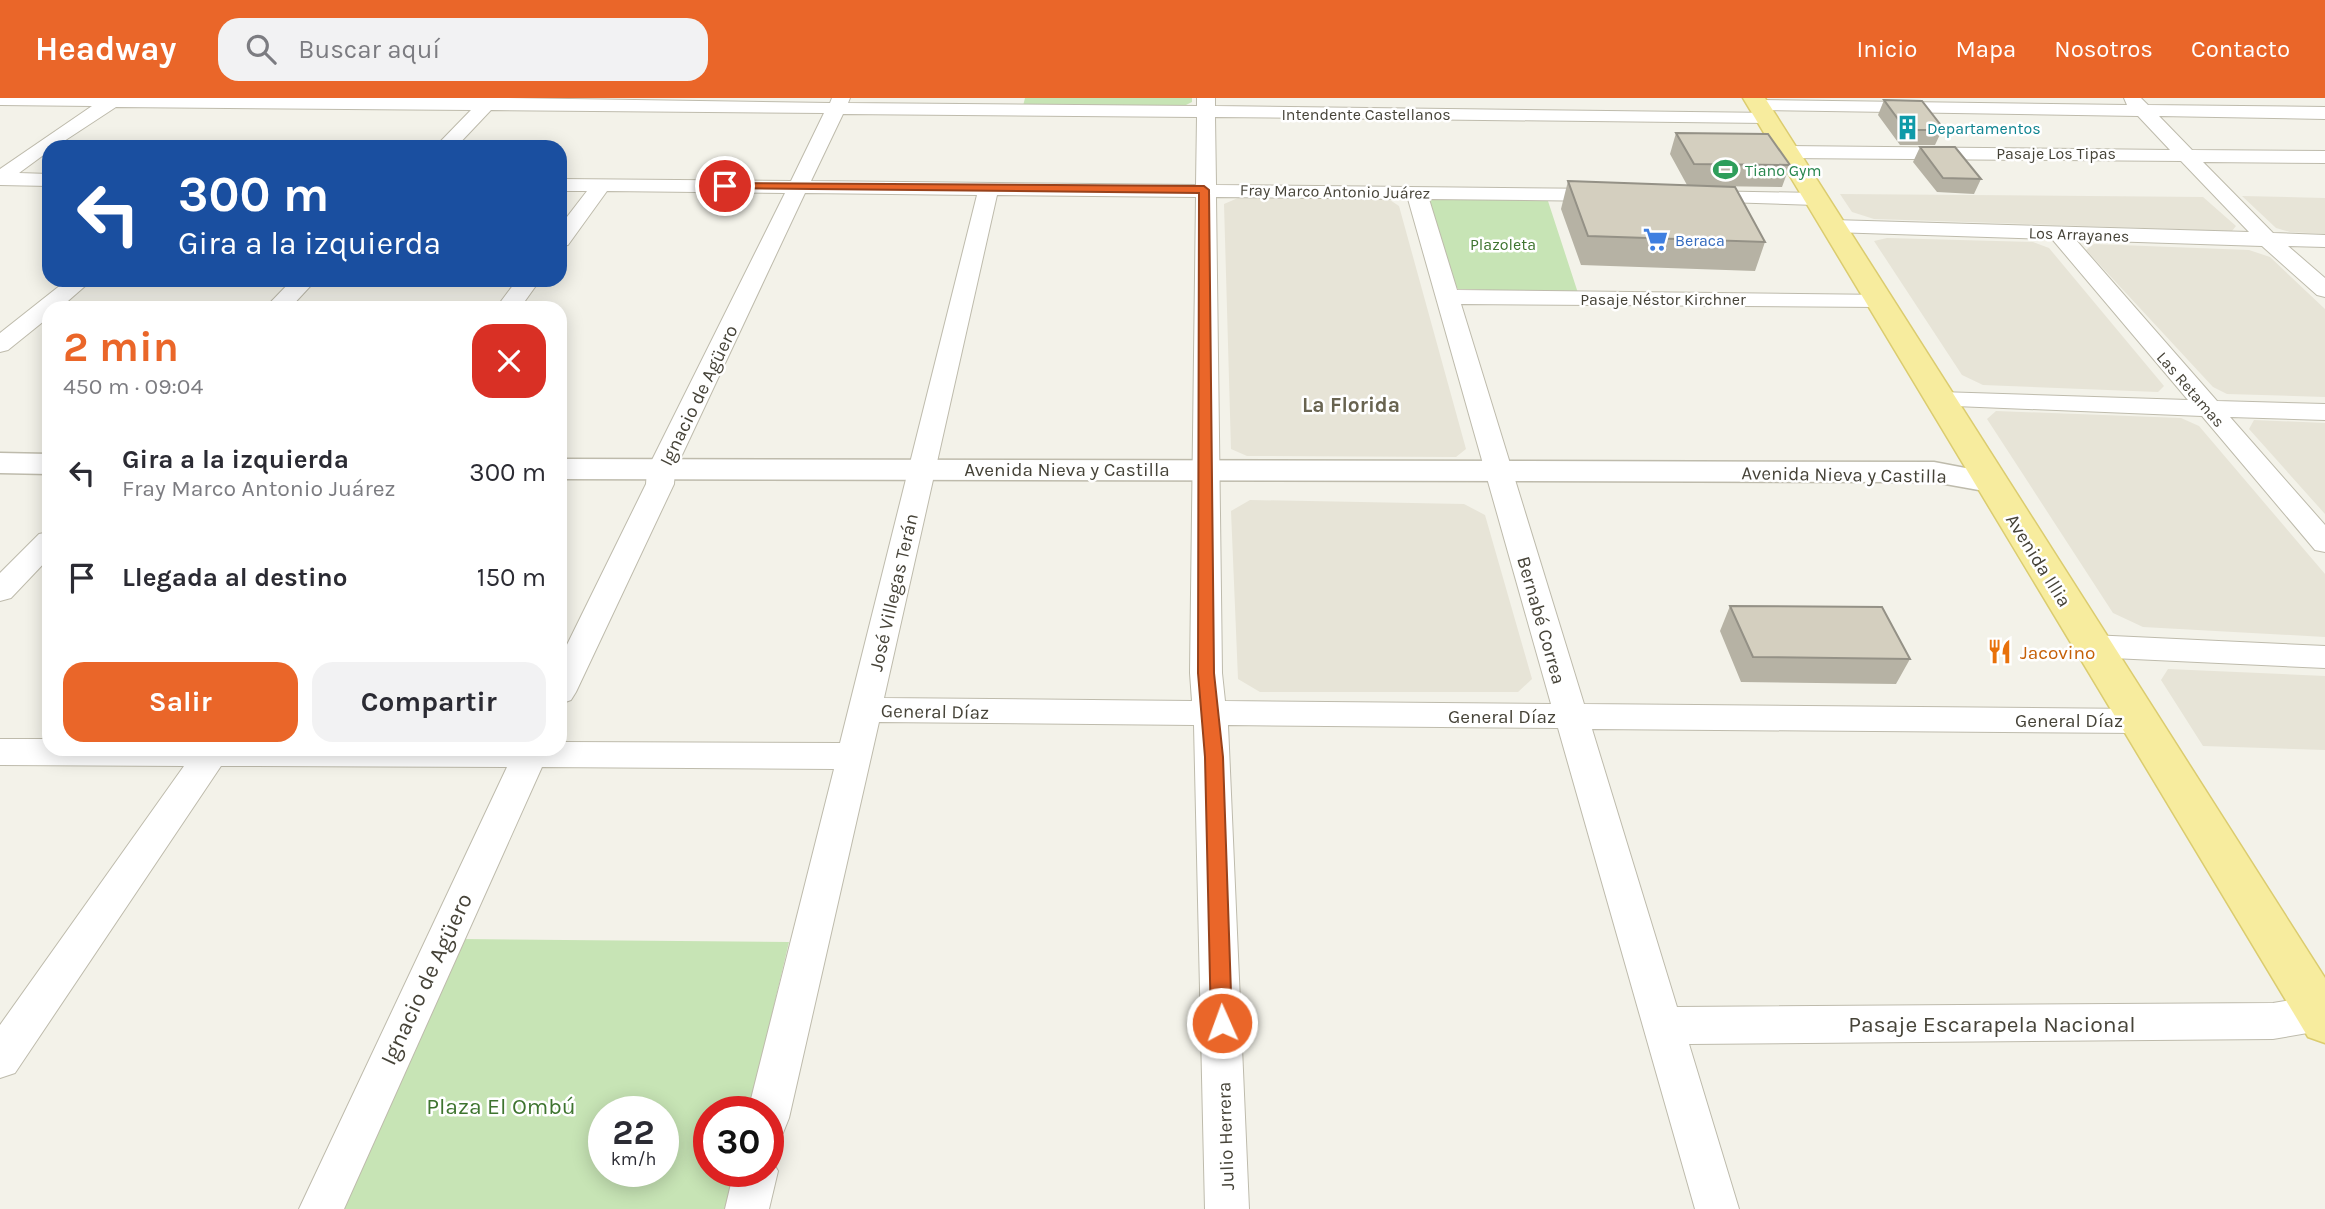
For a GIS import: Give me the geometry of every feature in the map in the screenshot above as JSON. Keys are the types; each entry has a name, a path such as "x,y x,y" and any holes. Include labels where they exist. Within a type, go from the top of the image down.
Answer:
{"main road":[{"name":"Avenida Illia","path":"1759,107 2091,646 2323,1015"}],"street":[{"name":"Intendente Castellanos","path":"0,100 1759,107 2136,103 2325,113"},
{"path":"53,140 113,100"},
{"path":"452,140 489,102"},
{"path":"2136,103 2267,239 2325,290"},
{"name":"Ignacio de Agüero","path":"567,677 838,104"},
{"name":"Julio Herrera","path":"1206,105 1206,673 1210,714 1227,1209"},
{"path":"0,179 42,147"},
{"name":"Pasaje Los Tipas","path":"1787,152 2325,157"},
{"path":"0,179 42,180"},
{"name":"Fray Marco Antonio Juárez","path":"567,185 1623,195"},
{"path":"567,231 602,185"},
{"name":"José Villegas Terán","path":"773,1096 989,188"},
{"name":"Bernabé Correa","path":"1416,191 1717,1209"},
{"path":"1678,196 1816,199"},
{"name":"Los Arrayanes","path":"1832,226 2325,241"},
{"name":"Las Retamas","path":"2059,234 2206,408 2325,543"},
{"path":"55,301 72,287"},
{"path":"285,301 298,287"},
{"name":"Pasaje Néstor Kirchner","path":"1446,297 1879,300"},
{"path":"0,345 42,311"},
{"path":"1940,400 2325,412"},
{"path":"0,463 42,464"},
{"name":"Avenida Nieva y Castilla","path":"567,470 661,477"},
{"name":"Avenida Nieva y Castilla","path":"567,483 661,477 1501,479 1944,489 1990,482"},
{"path":"0,479 42,479"},
{"path":"0,591 42,548"},
{"path":"2091,646 2325,657"},
{"name":"General Díaz","path":"866,710 2138,721"},
{"path":"0,752 42,751"},
{"path":"567,751 855,755"},
{"path":"0,1059 209,756"},
{"name":"Ignacio de Agüero","path":"321,1209 530,756"},
{"name":"Pasaje Escarapela Nacional","path":"1664,1027 2273,1021 2323,1015"},
{"path":"747,1209 752,1187"}],"shaded area":[{"path":"1840,194 2203,197 2236,226 2232,231 1874,219 1852,212"},
{"path":"2242,196 2325,198 2325,234 2290,232 2276,228"},
{"path":"1238,198 1390,200 1399,206 1466,449 1456,457 1247,456 1231,449 1224,204"},
{"path":"1887,238 2033,242 2049,248 2164,386 2158,392 1983,385 1962,375 1874,241"},
{"path":"2094,244 2249,250 2270,257 2325,309 2325,397 2227,394 2213,387 2086,250"},
{"path":"1996,411 2181,418 2199,426 2325,574 2325,637 2143,627 2113,613 1987,419"},
{"path":"2254,420 2325,423 2325,514 2249,429"},
{"path":"1250,500 1464,504 1485,515 1532,679 1518,692 1260,692 1238,679 1231,511"},
{"path":"2168,669 2325,676 2325,750 2203,746 2161,680"}],"green space":[{"path":"1025,98 1192,98 1192,102 1184,106 1023,106"},
{"name":"Plazoleta","path":"1431,198 1547,198 1578,293 1458,289 1429,201"},
{"name":"Plaza El Ombú","path":"462,939 789,942 753,1096 693,1096 693,1187 730,1187 725,1209 344,1209"}],"building":[{"path":"1884,100 1922,101 1943,128 1906,130"},
{"path":"1676,133 1768,134 1790,165 1694,164"},
{"path":"1920,147 1955,147 1981,179 1943,178"},
{"path":"1568,181 1735,187 1765,242 1588,236"},
{"path":"1730,606 1882,607 1910,659 1753,657"}],"place":[{"name":"Departamentos","path":"1907,128"},
{"name":"Tiano Gym","path":"1725,170"},
{"name":"Beraca","path":"1655,240"},
{"name":"Jacovino","path":"2000,652"}],"district":[{"name":"La Florida","path":"1351,405"}],"route":[{"path":"725,186 1204,190 1206,673 1214,757 1222,1023"}]}
